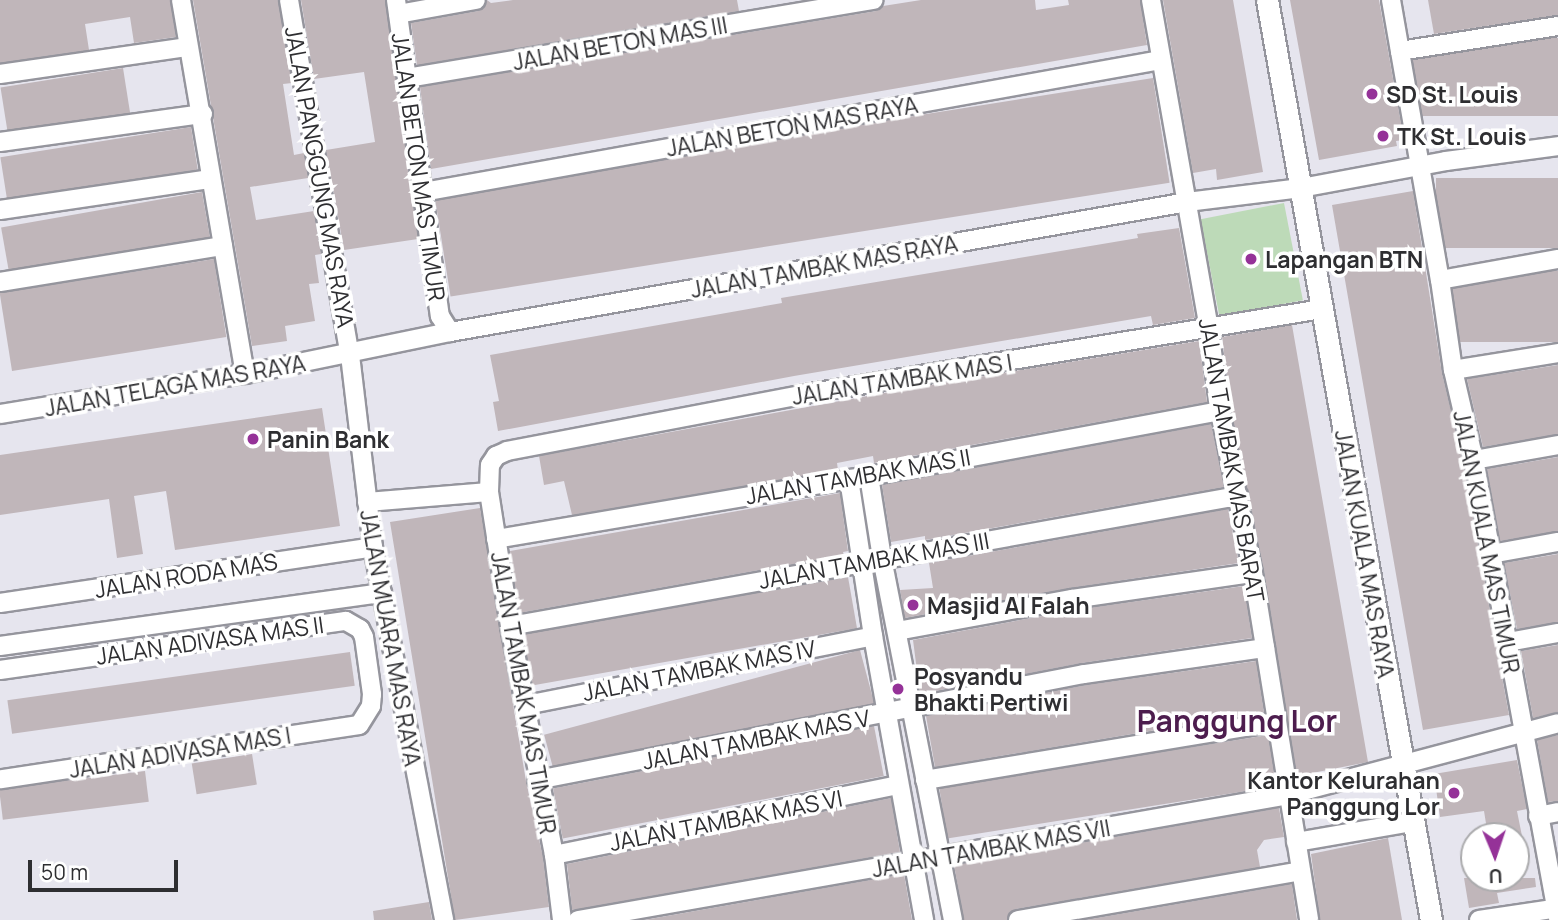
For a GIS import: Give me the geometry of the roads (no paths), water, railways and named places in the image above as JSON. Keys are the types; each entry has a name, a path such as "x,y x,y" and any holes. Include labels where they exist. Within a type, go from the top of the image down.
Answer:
{"street":[{"path":"181,0 203,114 211,179 245,374"},
{"name":"JALAN PANGGUNG MAS RAYA","path":"289,0 350,355"},
{"path":"397,7 476,0"},
{"name":"JALAN BETON MAS III","path":"407,78 874,0"},
{"name":"JALAN TAMBAK MAS BARAT","path":"1151,0 1209,329 1220,411 1253,573 1309,920"},
{"name":"JALAN KUALA MAS RAYA","path":"1267,0 1401,764 1431,920"},
{"name":"JALAN KUALA MAS TIMUR","path":"1391,0 1440,279 1453,370 1474,460 1522,733 1557,911"},
{"name":"JALAN BETON MAS TIMUR","path":"397,7 440,316 450,332"},
{"path":"1400,51 1558,26"},
{"path":"0,75 188,47"},
{"name":"JALAN BETON MAS RAYA","path":"424,192 1161,60"},
{"path":"0,142 203,114"},
{"name":"JALAN TAMBAK MAS RAYA","path":"350,355 450,332 1187,202 1301,188 1419,165 1558,146"},
{"path":"0,210 211,179"},
{"path":"0,282 223,246"},
{"path":"1440,279 1558,259"},
{"name":"JALAN TAMBAK MAS I","path":"490,465 496,456 507,451 804,394 1322,309"},
{"path":"1453,370 1558,353"},
{"name":"JALAN TELAGA MAS RAYA","path":"0,414 350,355"},
{"name":"JALAN MUARA MAS RAYA","path":"350,355 373,547 443,920"},
{"name":"JALAN TAMBAK MAS II","path":"496,539 869,476 1220,411"},
{"path":"1474,460 1558,445"},
{"name":"JALAN TAMBAK MAS TIMUR","path":"490,465 489,492 496,539 537,780 554,855 562,920"},
{"path":"869,476 882,558 953,920"},
{"path":"849,479 860,562 924,920"},
{"path":"367,502 489,492"},
{"name":"JALAN TAMBAK MAS III","path":"510,626 1238,496"},
{"path":"1491,554 1558,542"},
{"name":"JALAN RODA MAS","path":"0,603 373,547"},
{"path":"897,631 1072,599 1253,573"},
{"name":"JALAN RODA MAS","path":"0,646 382,593"},
{"name":"JALAN ADIVASA MAS II","path":"0,670 346,621 360,629 366,648 371,706 359,724"},
{"path":"1508,642 1558,633"},
{"name":"JALAN TAMBAK MAS IV","path":"526,705 873,636"},
{"name":"JALAN TAMBAK MAS V","path":"537,780 911,710 1084,674 1265,648"},
{"path":"925,780 1276,722"},
{"name":"JALAN TAMBAK MAS VII","path":"578,920 1288,795 1558,723"},
{"name":"JALAN ADIVASA MAS I","path":"0,779 359,724"},
{"name":"JALAN TAMBAK MAS VI","path":"554,855 898,785"},
{"path":"1538,816 1558,812"},
{"path":"1296,842 1412,822"},
{"path":"1018,920 1301,871"},
{"path":"1479,920 1557,911"}],"place":[{"name":"SD St. Louis","path":"1372,94"},
{"name":"TK St. Louis","path":"1383,136"},
{"name":"Lapangan BTN","path":"1251,259"},
{"name":"Panin Bank","path":"253,439"},
{"name":"Masjid Al Falah","path":"913,605"},
{"name":"Posyandu Bhakti Pertiwi","path":"898,689"},
{"name":"Kantor Kelurahan Panggung Lor","path":"1454,793"}],"district":[{"name":"Panggung Lor","path":"1237,721"}]}
